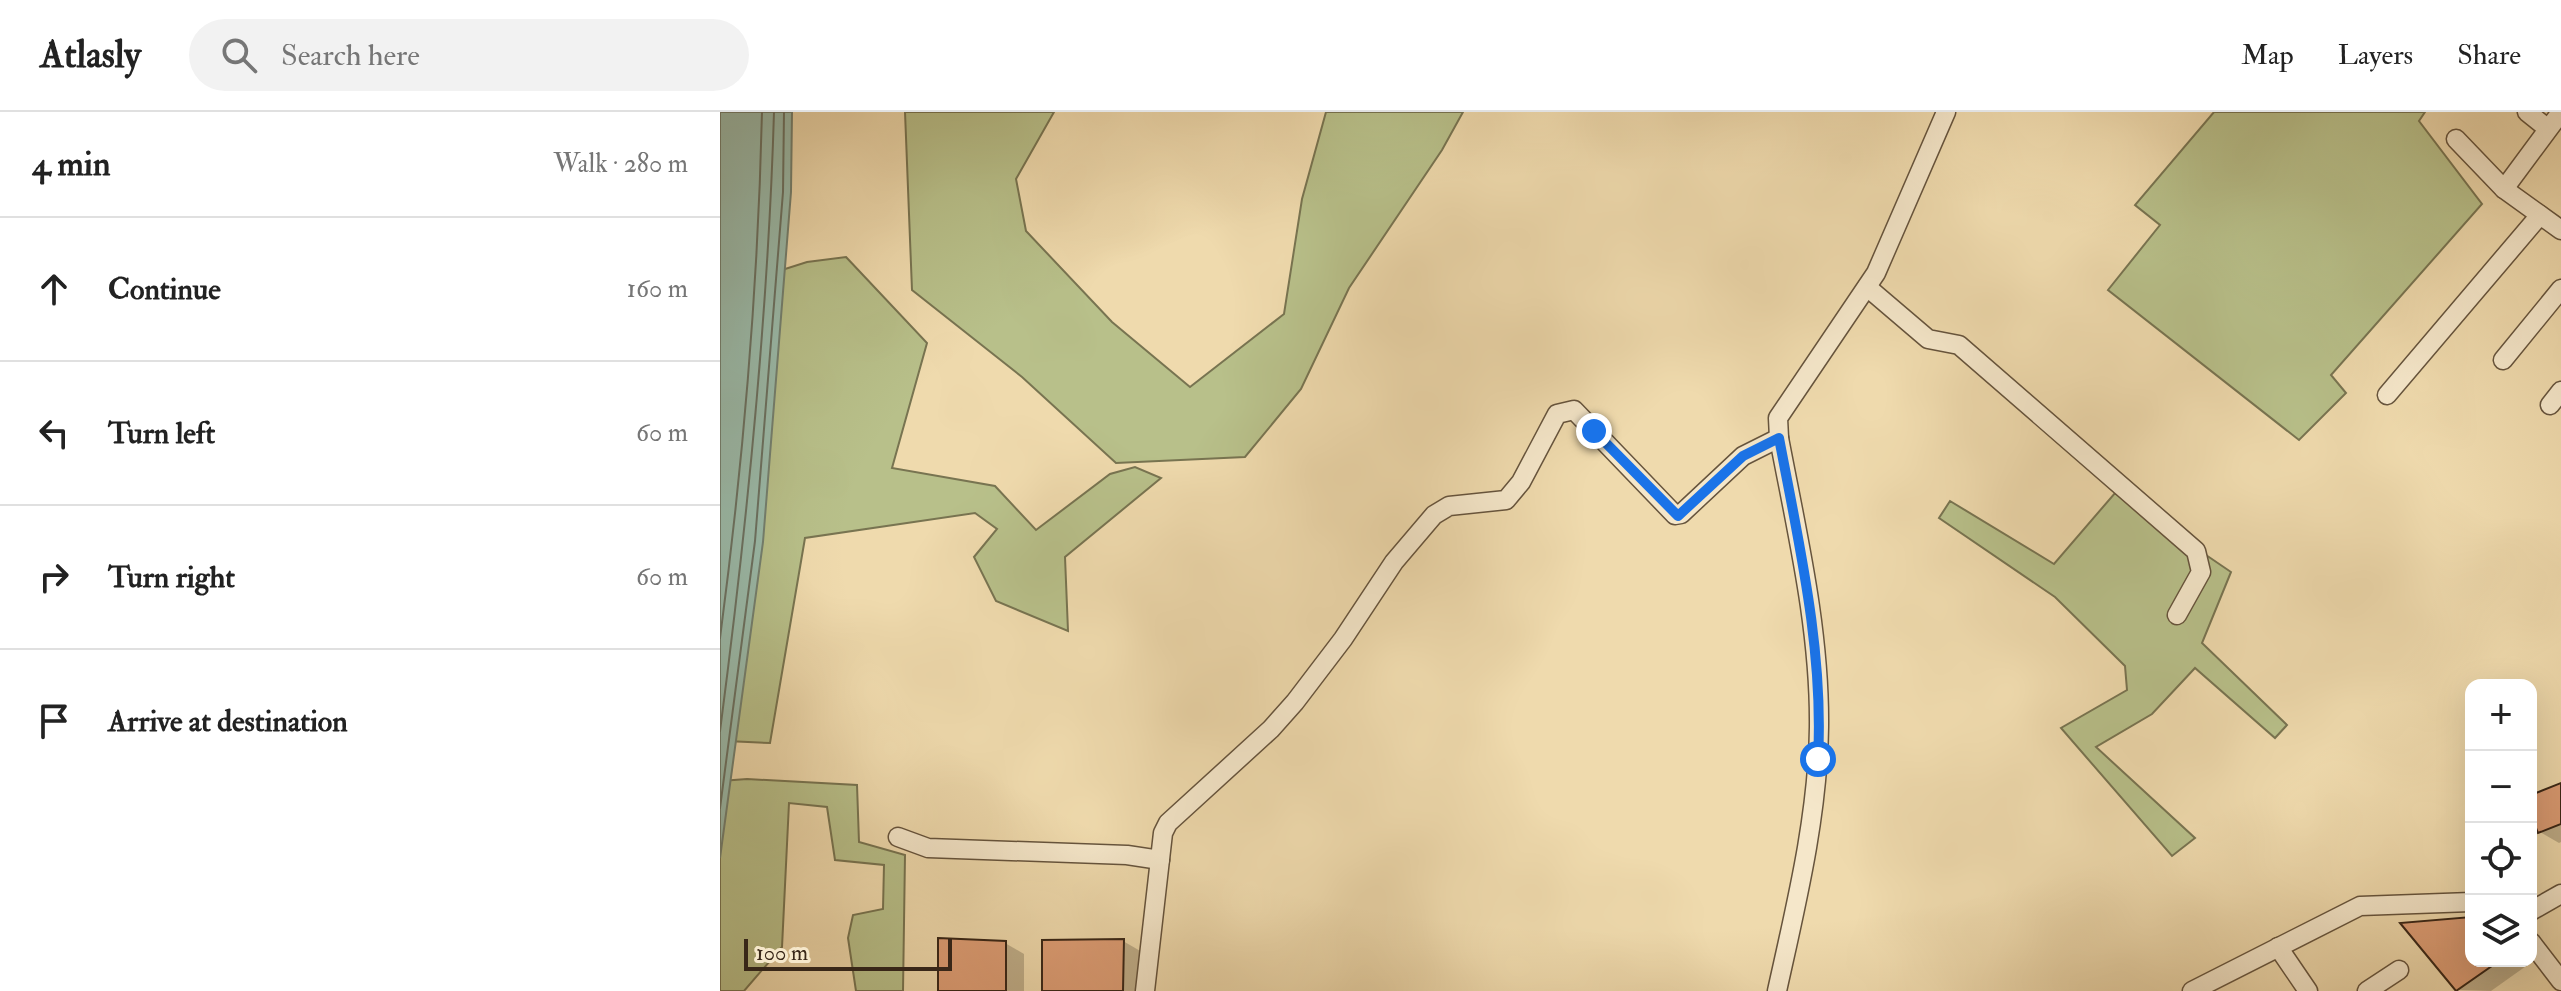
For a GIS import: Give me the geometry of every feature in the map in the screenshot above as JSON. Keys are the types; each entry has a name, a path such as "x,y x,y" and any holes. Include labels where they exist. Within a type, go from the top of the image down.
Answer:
{"street":[{"path":"1777,991 1804,866 1819,730 1809,595 1779,438 1780,413 1867,287 1946,112"},
{"path":"2527,112 2547,128"},
{"path":"2504,189 2561,112"},
{"path":"2387,395 2554,221 2504,189 2456,139"},
{"path":"1867,287 1928,339 1959,345 2196,551 2201,572 2177,615"},
{"path":"2503,360 2561,289"},
{"path":"1145,991 1160,860 1168,823 1271,729 1295,702 1343,639 1389,568 1434,515 1449,506 1506,500 1521,482 1561,410 1574,410 1678,516 1743,456 1779,438"},
{"path":"898,837 928,848 1127,855 1160,860"},
{"path":"2537,908 2561,894"},
{"path":"2192,991 2360,906 2465,902"},
{"path":"2278,947 2308,991"},
{"path":"2537,949 2558,972"},
{"path":"2367,991 2399,970"}],"green space":[{"path":"905,112 1054,112 1016,179 1026,231 1112,322 1190,387 1284,314 1302,199 1326,112 1463,112 1442,150 1349,288 1301,389 1245,457 1116,463 1022,377 912,290"},
{"path":"2214,112 2425,112 2419,121 2482,204 2331,375 2346,393 2299,440 2108,290 2160,225 2135,205"},
{"path":"846,257 927,343 892,468 995,486 1036,530 1110,474 1135,467 1161,478 1065,557 1068,631 996,601 974,557 997,529 975,513 805,538 770,743 727,741 763,276 807,262"},
{"path":"2115,493 2231,572 2202,643 2287,725 2275,738 2195,668 2152,714 2096,747 2195,838 2172,856 2061,728 2127,690 2125,666 2055,597 1939,518 1950,501 2054,564"},
{"path":"747,779 857,785 859,842 905,855 903,991 856,991 848,938 853,915 883,909 884,865 835,860 827,807 789,803 782,947 744,991 720,991 720,787 721,781"}],"water":[{"path":"720,112 792,112 791,192 763,542 720,858"}],"building":[{"path":"2561,783 2561,824 2538,833 2537,831 2537,793"},
{"path":"2465,918 2465,967 2490,967 2456,991 2400,923"},
{"path":"938,938 1006,941 1006,991 938,991"},
{"path":"1124,939 1123,991 1042,991 1042,940"}],"route":[{"path":"1594,431 1678,516 1743,456 1779,438 1807,583 1813,632 1819,712 1818,759"}]}
